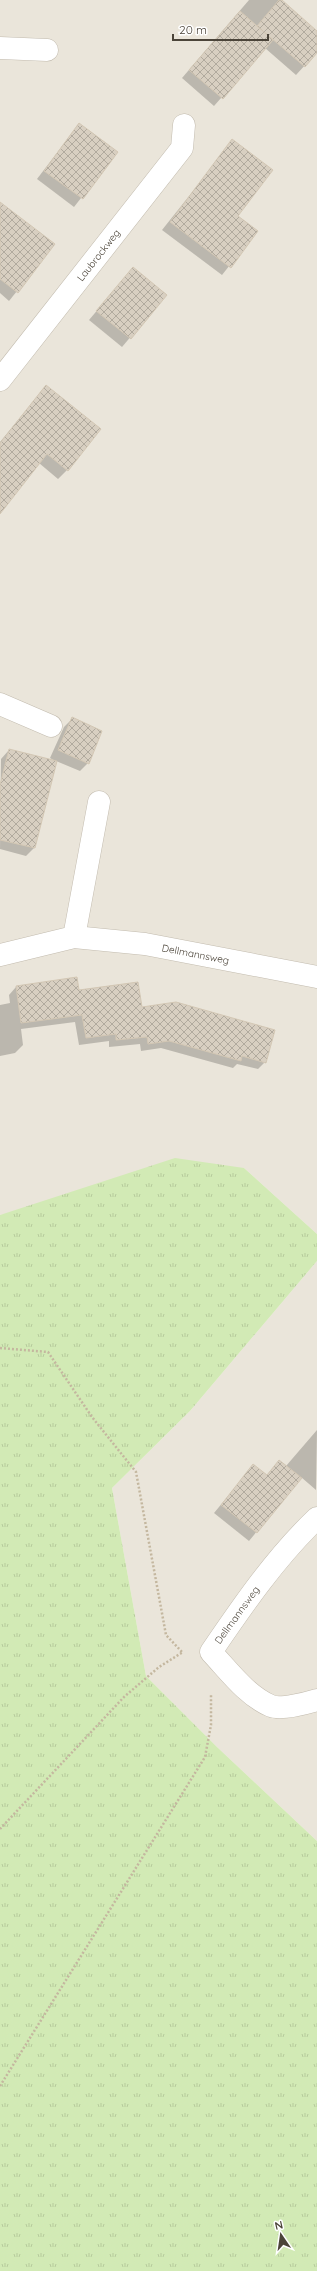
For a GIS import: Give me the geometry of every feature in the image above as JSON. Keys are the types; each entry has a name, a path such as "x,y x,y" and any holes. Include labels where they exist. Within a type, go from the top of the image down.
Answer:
{"street":[{"path":"0,48 47,50"},
{"name":"Laubrockweg","path":"0,380 182,148 184,125"},
{"path":"0,704 51,726"},
{"path":"74,938 99,802"},
{"name":"Dellmannsweg","path":"0,955 74,938 145,944 317,976"},
{"name":"Dellmannsweg","path":"317,1518 302,1533 248,1597 211,1652 248,1691 272,1706 304,1704 317,1700"}],"path":[{"path":"0,1348 48,1352 92,1417 136,1472 166,1635 182,1652"},
{"path":"0,1828 124,1697 159,1667 182,1652 211,1652 211,1725 205,1757 0,2086"}],"shaded area":[{"path":"0,0 317,0 317,1234 244,1168 0,1215"},
{"path":"317,1261 317,1841 217,1747 146,1676 112,1488 190,1411"}],"green space":[{"path":"175,1158 244,1168 317,1234 317,1261 190,1411 112,1488 146,1676 217,1747 317,1841 317,2271 0,2271 0,1215"}],"building":[{"path":"279,0 282,0 317,31 317,53 305,67 257,26"},
{"path":"240,11 273,40 223,99 189,70"},
{"path":"79,123 118,152 83,199 44,171"},
{"path":"232,139 273,170 238,216 258,231 231,268 170,222"},
{"path":"0,202 55,244 18,293 0,279"},
{"path":"133,267 167,295 131,339 96,311"},
{"path":"46,385 101,429 68,471 47,454 0,514 0,443"},
{"path":"72,717 102,731 89,764 58,750"},
{"path":"9,749 57,761 35,848 0,840 0,785"},
{"path":"77,977 79,990 138,982 142,1007 176,1002 275,1030 266,1063 242,1056 241,1061 169,1041 148,1044 147,1037 116,1040 116,1034 86,1038 82,1015 21,1023 16,986"},
{"path":"279,1460 302,1478 257,1533 221,1505 253,1464 267,1475"}]}
